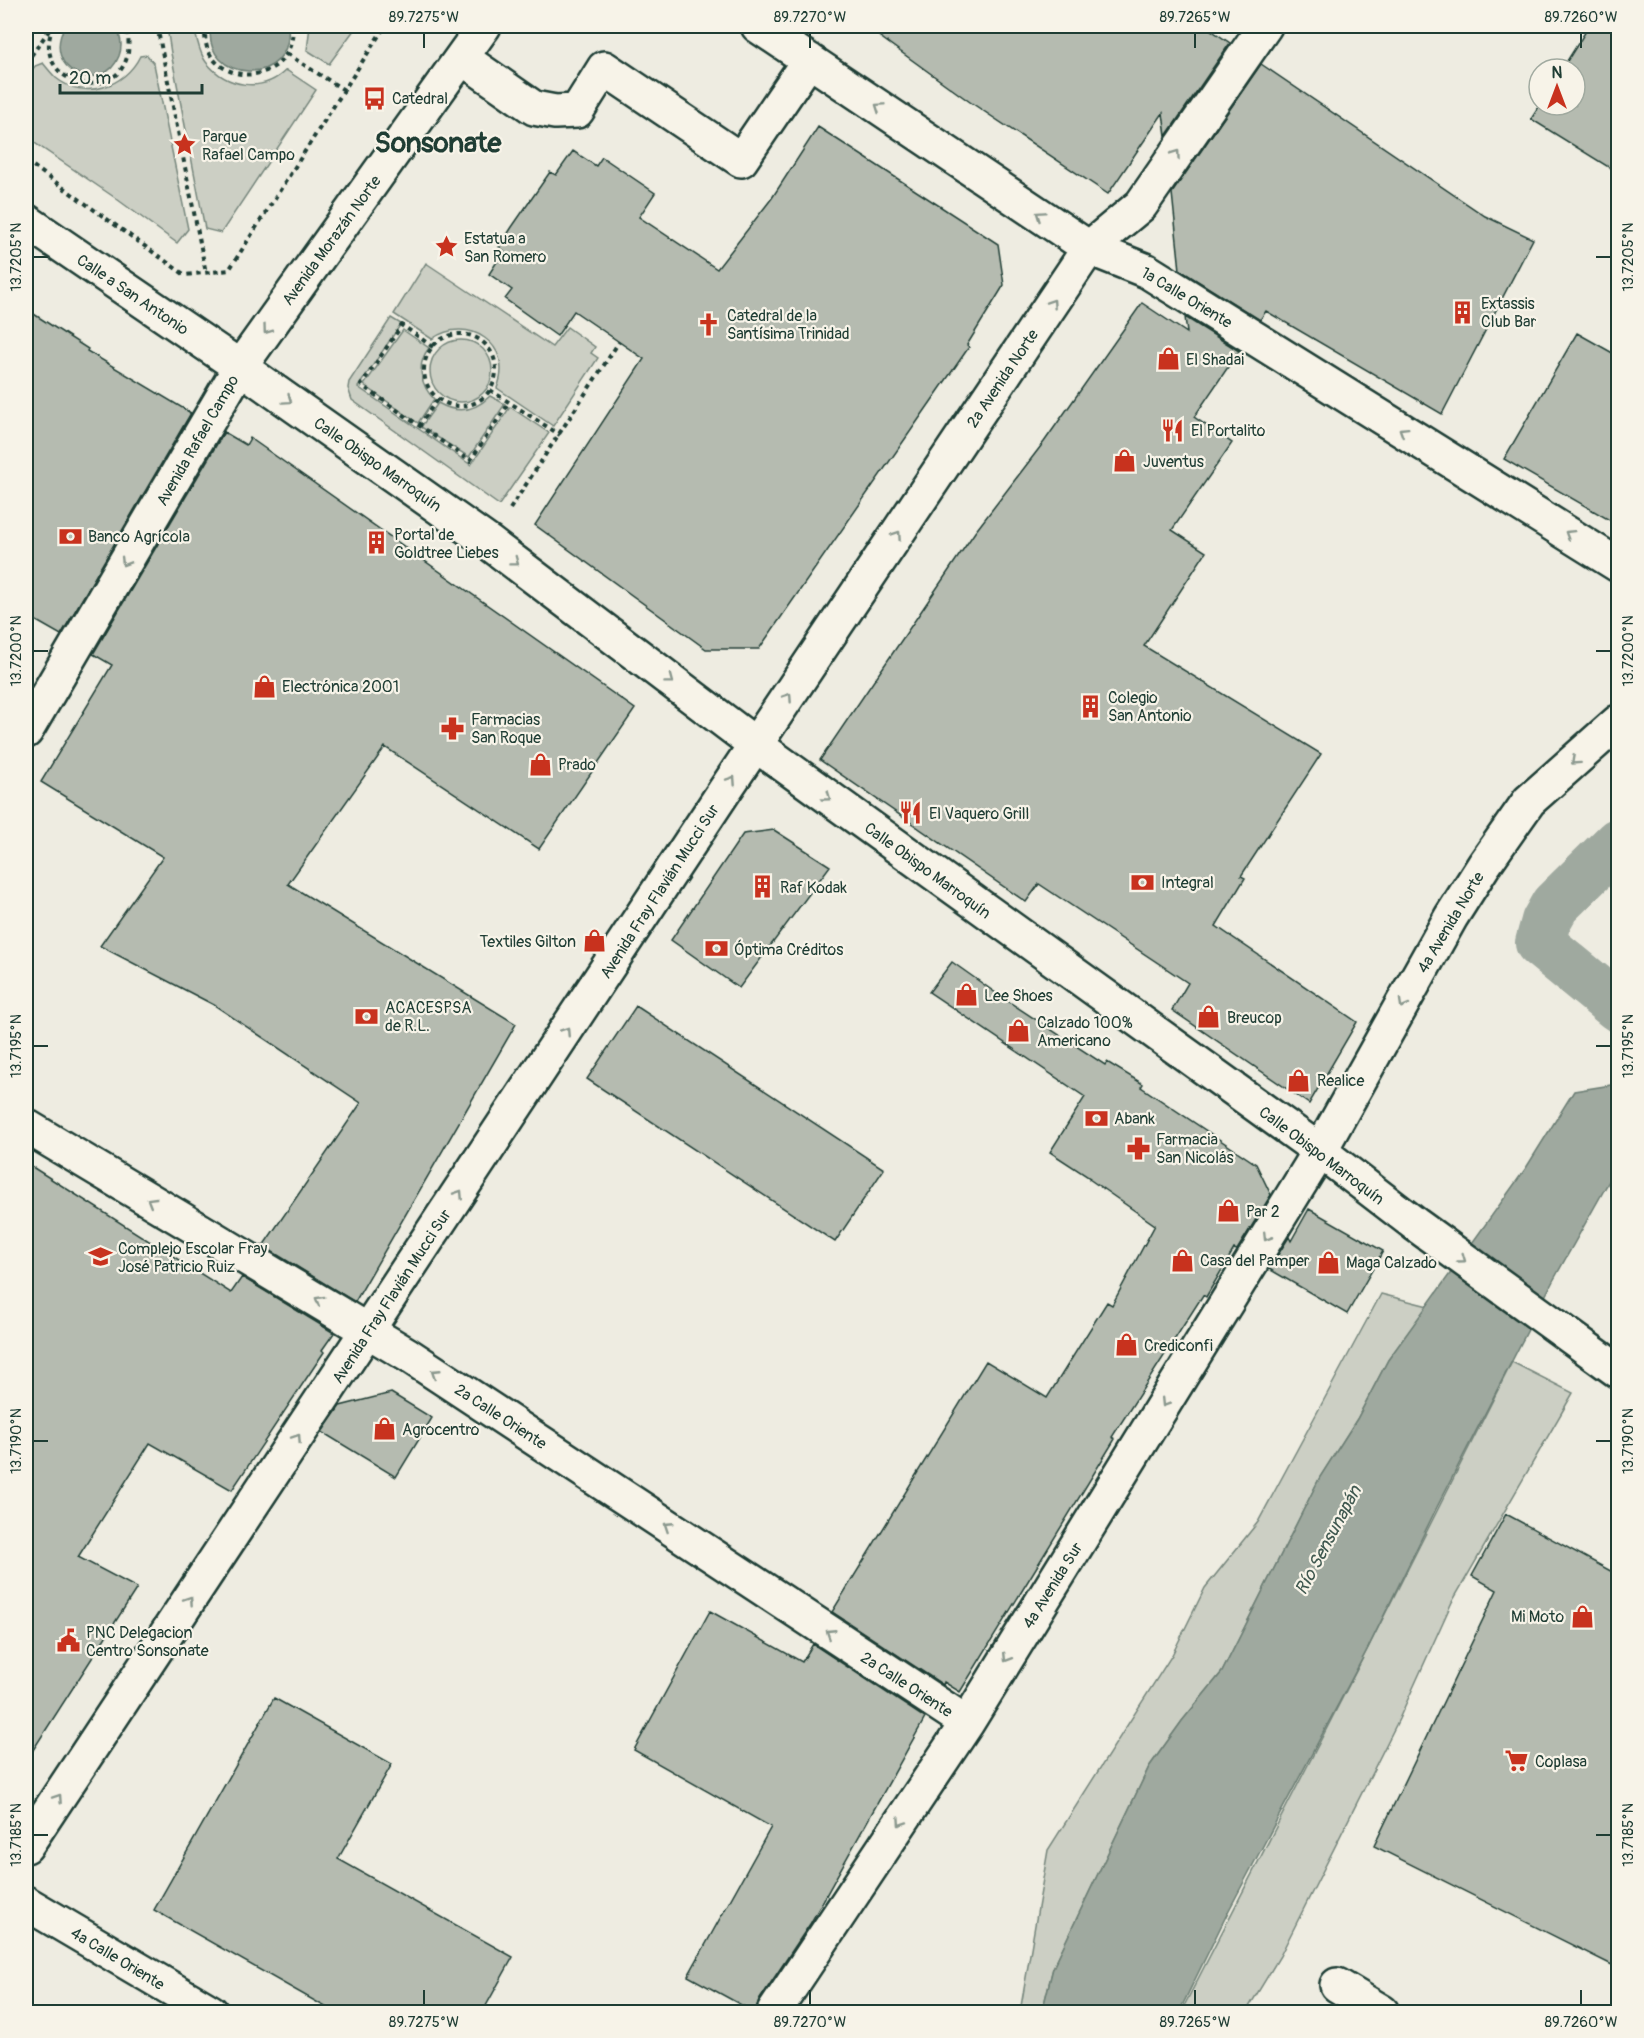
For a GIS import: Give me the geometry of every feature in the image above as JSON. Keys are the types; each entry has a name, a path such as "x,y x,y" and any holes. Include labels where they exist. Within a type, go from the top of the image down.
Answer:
{"street":[{"name":"Avenida Morazán Norte","path":"240,367 484,26"},
{"name":"1a Calle Oriente","path":"758,26 1089,248 1147,271 1618,565"},
{"name":"2a Avenida Norte","path":"756,745 1089,248 1144,201 1265,26"},
{"path":"462,58 534,108 555,112 577,111 604,68 741,160 809,60"},
{"name":"Calle a San Antonio","path":"26,221 240,367"},
{"name":"Calle Obispo Marroquín","path":"240,367 488,542 756,745 1320,1151 1414,1224 1612,1366"},
{"name":"Avenida Rafael Campo","path":"26,731 240,367"},
{"name":"4a Avenida Norte","path":"1320,1151 1451,917 1484,865 1529,801 1618,722"},
{"name":"Avenida Fray Flavián Mucci Sur","path":"26,1846 756,745"},
{"name":"2a Calle Oriente","path":"26,1126 369,1330 967,1723"},
{"name":"4a Avenida Sur","path":"774,2013 967,1723 1320,1151"},
{"name":"4a Calle Oriente","path":"26,1903 211,2013"},
{"path":"1337,1985 1382,2013"}],"path":[{"path":"53,26 49,37 52,61 70,80 83,84 97,83 110,78 121,69 127,57 129,44 127,30 124,26"},
{"path":"26,63 53,26"},
{"path":"157,26 206,273"},
{"path":"206,26 206,44 212,57 223,67 236,74 251,75 265,72 277,65 287,54 293,40 293,26"},
{"path":"26,161 185,275 229,270 385,26"},
{"path":"287,54 344,90"},
{"path":"433,347 402,325 360,386 470,461 509,403"},
{"path":"454,335 477,338 487,346 496,367 495,379 490,390 482,399 472,404 460,406 448,404 430,390 424,368 427,356 442,339 454,335"},
{"path":"488,542 619,342"},
{"path":"490,390 560,435"},
{"path":"419,426 438,398"}],"shaded area":[{"path":"181,26 194,30 200,51 214,71 234,82 255,85 276,78 286,70 316,90 221,233 205,229 167,27"},
{"path":"310,26 357,26 329,64 307,50"},
{"path":"147,55 154,64 188,229 177,243 26,137 26,79 35,66 43,63 56,78 67,85 79,89 91,89 114,83 133,67 140,56"},
{"path":"426,263 552,347 567,327 595,347 591,353 598,358 553,426 497,388 501,373 500,359 494,347 485,338 473,332 460,330 446,332 432,339 394,314"},
{"path":"391,318 401,324 358,387 471,465 510,407 549,433 499,505 352,400 348,388 349,382"},
{"path":"403,330 429,348 422,361 421,374 425,387 434,399 418,423 364,385"},
{"path":"455,340 467,340 483,349 490,359 492,371 490,383 483,393 467,402 455,402 444,397 435,388 430,377 430,365 435,354 444,345"},
{"path":"490,396 505,404 469,457 421,427 438,403 459,410 472,408"},
{"path":"1381,1294 1428,1306 1388,1360 1357,1419 1320,1477 1222,1672 1182,1721 1149,1767 1053,1968 1042,2012 1020,2012 1048,1850 1172,1655 1205,1588 1258,1522"},
{"path":"1512,1362 1573,1393 1452,1602 1399,1719 1280,1956 1246,2012 1181,2012 1368,1648"}],"water":[{"path":"65,26 114,26 120,37 121,48 111,68 100,75 88,76 77,73 67,66 61,55 59,42"},
{"path":"211,26 288,26 286,46 278,61 264,69 248,71 233,68 220,59 212,45"},
{"name":"Río Sensunapán","path":"1618,1084 1618,1165 1553,1281 1436,1509 1368,1648 1229,1910 1179,2012 1042,2012 1053,1968 1149,1767 1182,1721 1222,1672 1320,1477 1357,1419 1388,1360 1526,1168 1574,1091"}],"building":[{"path":"865,26 1205,26 1230,43 1166,136 1163,113 1108,194 970,102"},
{"path":"1589,26 1618,26 1618,173 1531,119 1532,117 1587,117 1587,57 1570,57"},
{"path":"1261,64 1485,216 1533,239 1442,414 1266,311 1260,320 1180,270 1172,193"},
{"path":"818,127 998,244 1004,285 967,345 969,347 759,649 706,649 535,525 644,359 574,311 557,336 505,299 512,290 489,274 504,251 499,247 512,227 550,172 556,175 573,151 596,166 602,157 655,193 639,217 717,269 772,198"},
{"path":"1142,303 1187,333 1185,317 1239,351 1194,417 1232,443 1172,530 1206,552 1144,646 1321,754 1241,876 1245,878 1216,926 1357,1022 1309,1104 1172,1010 1188,983 1039,884 1026,902 820,760 975,532 1044,442"},
{"name":"Banco Agrícola","path":"26,309 88,349 87,351 191,413 61,635 26,615"},
{"path":"1577,333 1618,356 1618,525 1504,459"},
{"path":"224,432 246,445 250,438 635,709 539,849 385,747 288,884 516,1024 355,1302 263,1246 361,1103 214,1005 100,946 163,857 41,782 112,665 93,654"},
{"name":"Raf Kodak","path":"774,830 830,866 739,988 671,940 743,834"},
{"path":"952,962 1105,1065 1107,1062 1143,1084 1141,1087 1256,1164 1271,1195 1237,1250 1234,1249 1206,1297 1203,1295 1112,1437 1115,1439 960,1692 944,1682 943,1685 832,1612 986,1361 1047,1398 1107,1302 1112,1305 1155,1225 1050,1152 1085,1097 929,992"},
{"path":"636,1006 884,1169 835,1242 587,1079"},
{"name":"Complejo Escolar Fray José Patricio Ruiz","path":"26,1163 231,1293 242,1277 334,1333 322,1350 324,1352 232,1490 150,1443 78,1557 137,1588 26,1761"},
{"name":"Maga Calzado","path":"1309,1209 1383,1251 1347,1314 1269,1269 1289,1237 1291,1241"},
{"name":"Agrocentro","path":"391,1393 432,1418 396,1477 322,1432 340,1406"},
{"name":"Coplasa","path":"1506,1514 1618,1575 1618,1968 1374,1846 1497,1590 1472,1576"},
{"path":"710,1611 802,1662 813,1644 925,1718 810,1924 758,2002 756,2013 688,1976 771,1827 634,1750"},
{"path":"274,1698 392,1764 338,1859 513,1957 482,2013 336,2013 154,1910"}],"waterway":[{"path":"1618,843 1555,905 1546,921 1540,943 1618,1007"}],"place":[{"name":"Catedral","path":"374,98"},
{"name":"Parque Rafael Campo","path":"184,145"},
{"name":"Estatua a San Romero","path":"446,247"},
{"name":"Extassis Club Bar","path":"1463,312"},
{"name":"Catedral de la Santísima Trinidad","path":"709,324"},
{"name":"El Shadai","path":"1168,359"},
{"name":"El Portalito","path":"1173,430"},
{"name":"Juventus","path":"1125,461"},
{"name":"Banco Agrícola","path":"70,536"},
{"name":"Portal de Goldtree Liebes","path":"376,543"},
{"name":"Electrónica 2001","path":"264,686"},
{"name":"Colegio San Antonio","path":"1090,706"},
{"name":"Farmacias San Roque","path":"453,728"},
{"name":"Prado","path":"540,764"},
{"name":"El Vaquero Grill","path":"911,813"},
{"name":"Integral","path":"1143,882"},
{"name":"Raf Kodak","path":"762,887"},
{"name":"Textiles Gilton","path":"594,941"},
{"name":"Óptima Créditos","path":"716,949"},
{"name":"Lee Shoes","path":"966,995"},
{"name":"ACACESPSA de R.L.","path":"367,1016"},
{"name":"Breucop","path":"1209,1017"},
{"name":"Calzado 100% Americano","path":"1019,1031"},
{"name":"Realice","path":"1299,1080"},
{"name":"Abank","path":"1096,1118"},
{"name":"Farmacia San Nicolás","path":"1138,1148"},
{"name":"Par 2","path":"1228,1211"},
{"name":"Complejo Escolar Fray José Patricio Ruiz","path":"100,1257"},
{"name":"Casa del Pamper","path":"1182,1260"},
{"name":"Maga Calzado","path":"1328,1262"},
{"name":"Crediconfi","path":"1126,1345"},
{"name":"Agrocentro","path":"384,1429"},
{"name":"Mi Moto","path":"1582,1616"},
{"name":"PNC Delegacion Centro Sonsonate","path":"68,1641"},
{"name":"Coplasa","path":"1517,1761"}],"district":[{"name":"Sonsonate","path":"438,142"}]}
